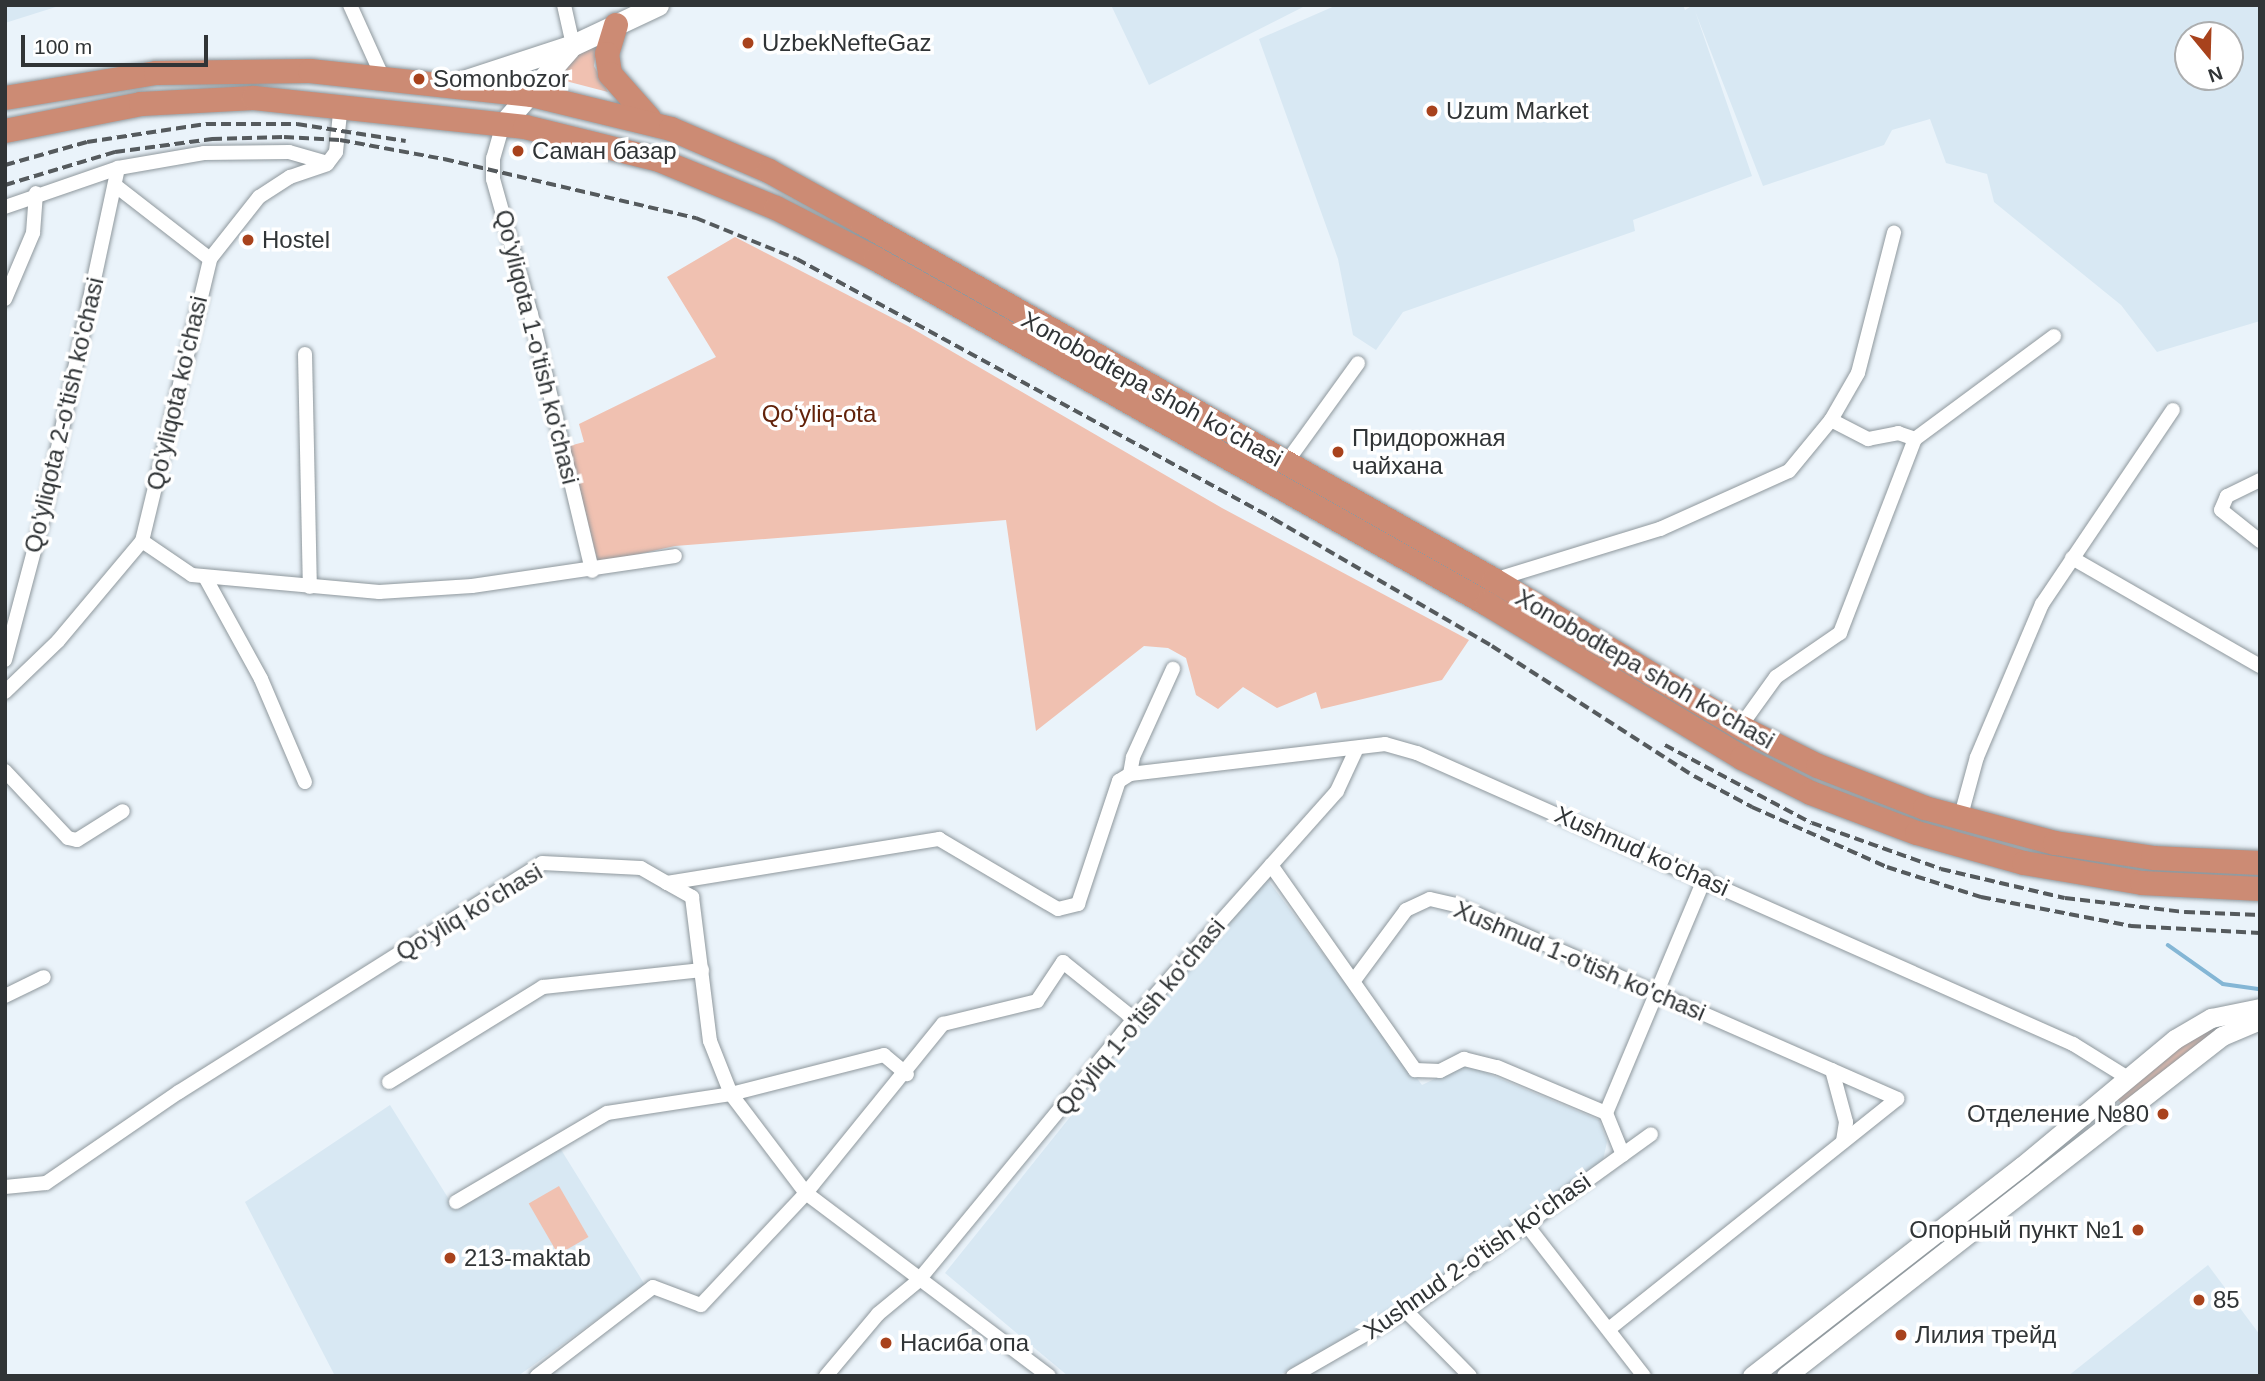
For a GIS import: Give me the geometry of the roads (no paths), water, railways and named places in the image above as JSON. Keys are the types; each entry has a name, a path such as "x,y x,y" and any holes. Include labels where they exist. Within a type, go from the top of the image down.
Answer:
{"highway":[{"path":"616,25 607,54 610,74 627,99 655,123"},
{"name":"Xonobodtepa shoh ko'chasi","path":"5,98 156,73 259,70 457,83 532,94 655,123 769,171 1280,473 1487,604 1742,758 1822,798 1954,845 2048,867 2142,883 2260,889"},
{"name":"Xonobodtepa shoh ko'chasi","path":"5,131 85,112 170,101 254,98 341,104 503,124 634,152 776,208 1280,473 1494,580 1740,727 1842,776 1960,819 2128,856 2260,863"}],"main road":[{"path":"457,83 573,45 658,5"},
{"path":"503,124 573,45"}],"street":[{"path":"350,5 382,76"},
{"path":"564,5 573,45"},
{"path":"5,207 36,193 118,168 204,153 289,152 327,163 335,152 341,104"},
{"name":"Qo'yliqota 1-o'tish ko'chasi","path":"503,124 494,149 493,176 531,314 592,570"},
{"name":"Qo'yliqota ko'chasi","path":"8,683 58,641 142,541 210,259 258,197 290,177 327,163"},
{"name":"Qo'yliqota 2-o'tish ko'chasi","path":"5,660 44,513 118,168"},
{"path":"116,186 210,259"},
{"path":"5,299 33,233 36,193"},
{"path":"1494,580 1660,529 1789,471 1831,420 1858,373 1894,233"},
{"path":"1740,727 1776,677 1840,633 1914,439 2054,336"},
{"path":"305,354 310,587"},
{"path":"1280,473 1357,363"},
{"path":"1960,819 1977,757 2042,604 2173,410"},
{"path":"1831,420 1868,439 1898,433 1914,439"},
{"path":"2260,480 2227,496 2221,510 2260,541"},
{"path":"142,541 192,575 310,587 415,591 592,570 675,556"},
{"path":"2072,558 2260,666"},
{"path":"205,577 261,679 306,782"},
{"path":"667,883 939,839 1058,909 1077,904 1119,781 1131,767 1172,669"},
{"name":"Xushnud ko'chasi","path":"1131,767 1356,750 1385,744 1418,753 1705,877 2073,1044 2127,1078"},
{"name":"Qo'yliq 1-o'tish ko'chasi","path":"826,1376 878,1314 918,1281 1134,1019 1337,791 1356,750"},
{"path":"5,771 68,838 77,840 123,811"},
{"name":"Qo'yliq ko'chasi","path":"5,1187 46,1183 179,1092 542,863 641,868 692,897 702,970"},
{"path":"1271,865 1355,979 1415,1070 1440,1071 1464,1059 1497,1067 1606,1113 1623,1155"},
{"path":"1606,1113 1705,877"},
{"name":"Xushnud 1-o'tish ko'chasi","path":"1355,979 1406,910 1430,899 1456,905 1897,1099 1610,1328"},
{"path":"537,1376 653,1287 701,1305 806,1193 907,1074 943,1024 1037,1001 1063,962 1134,1019"},
{"path":"389,1082 543,987 702,970 710,1041 730,1094 806,1193 918,1281 1049,1376"},
{"path":"5,996 44,977"},
{"path":"1752,1376 2022,1166 2192,1027 2226,1013 2260,1008"},
{"path":"1786,1376 2222,1036 2260,1020"},
{"path":"456,1202 607,1112 730,1094 884,1055 907,1074"},
{"path":"1832,1070 1846,1122 1843,1142"},
{"path":"2101,1099 2116,1118"},
{"name":"Xushnud 2-o'tish ko'chasi","path":"1293,1376 1406,1311 1651,1134"},
{"path":"2022,1166 2036,1181"},
{"path":"1526,1224 1610,1328 1644,1376"},
{"path":"1406,1311 1470,1376"}],"waterway":[{"path":"2168,945 2223,984 2260,989"}],"railway":[{"path":"5,165 87,142 206,124 297,124 406,141"},
{"path":"5,185 115,152 212,139 284,137 340,140 444,159 696,218 797,259 1274,519 1492,646 1694,776 1752,807 1887,867 1981,897 2131,926 2260,933"},
{"path":"1665,745 1812,823 1941,869 2065,898 2185,912 2260,915"}],"place":[{"name":"UzbekNefteGaz","path":"748,43"},
{"name":"Somonbozor","path":"419,79"},
{"name":"Uzum Market","path":"1432,111"},
{"name":"Саман базар","path":"518,151"},
{"name":"Hostel","path":"248,240"},
{"name":"Придорожная чайхана","path":"1338,452"},
{"name":"Отделение №80","path":"2163,1114"},
{"name":"Опорный пункт №1","path":"2138,1230"},
{"name":"213-maktab","path":"450,1258"},
{"name":"85","path":"2199,1300"},
{"name":"Лилия трейд","path":"1901,1335"},
{"name":"Насиба опа","path":"886,1343"}],"park label":[{"name":"Qo‘yliq-ota","path":"819,414"}]}
